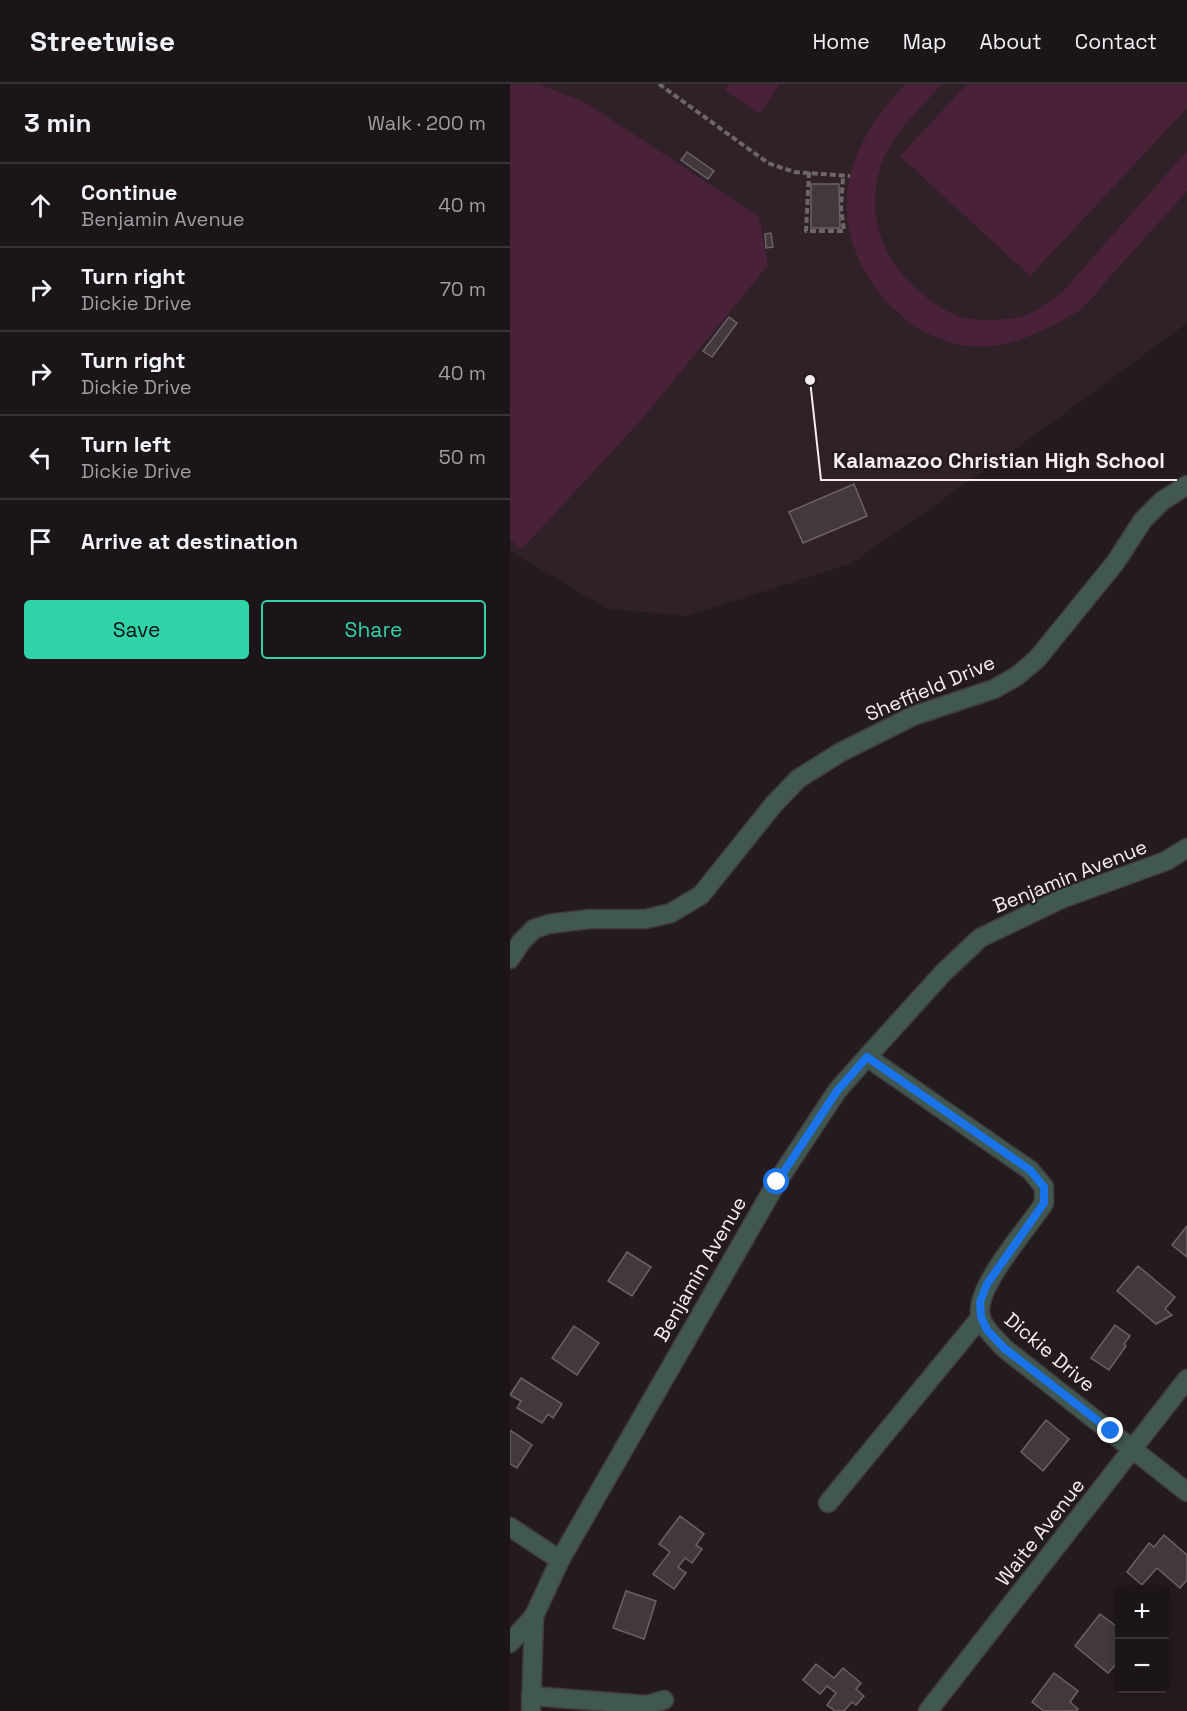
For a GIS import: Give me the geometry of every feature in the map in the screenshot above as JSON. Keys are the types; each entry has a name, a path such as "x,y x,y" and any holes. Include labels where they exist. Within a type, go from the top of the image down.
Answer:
{"street":[{"name":"Sheffield Drive","path":"510,959 515,936 549,924 590,919 646,919 671,913 701,895 774,804 798,778 841,752 913,716 994,688 1017,676 1036,659 1115,563 1143,520 1162,501 1187,485"},
{"name":"Benjamin Avenue","path":"531,1704 534,1616 560,1560 622,1448 777,1182 837,1091 943,973 980,938 1061,899 1166,861 1187,848"},
{"name":"Dickie Drive","path":"867,1057 1030,1170 1044,1187 1044,1203 987,1284 980,1302 981,1317 987,1330 1004,1348 1187,1492"},
{"path":"828,1503 981,1317"},
{"name":"Waite Avenue","path":"928,1711 1187,1379"},
{"path":"510,1527 560,1560"},
{"path":"510,1643 534,1616"},
{"path":"531,1704 647,1705 664,1700"}],"path":[{"path":"659,84 768,163 794,172 850,176"},
{"path":"809,172 806,231 844,231 843,176"}],"shaded area":[{"path":"510,84 1187,84 1187,323 1032,437 852,563 688,616 608,609 510,551"},
{"path":"510,84 539,84 588,104 759,217 768,265 642,419 522,549 510,540"},
{"path":"729,84 780,84 759,114 725,90"},
{"path":"905,84 942,84 898,133 885,156 876,187 877,224 883,242 901,273 929,299 956,315 977,320 1015,318 1046,304 1063,291 1187,151 1187,191 1090,301 1068,317 1025,338 993,346 962,345 932,335 906,319 883,297 865,271 852,242 847,212 849,181 857,153 878,117"},
{"path":"967,84 1187,84 1187,108 1030,276 900,156"}],"building":[{"path":"687,152 714,171 708,179 681,160"},
{"path":"811,184 839,184 840,228 811,228"},
{"path":"771,233 773,247 766,248 765,234"},
{"path":"729,317 737,323 712,357 703,351"},
{"path":"854,484 867,516 803,543 789,512"},
{"path":"1187,1226 1187,1257 1172,1245"},
{"path":"627,1252 651,1267 632,1296 608,1281"},
{"path":"1138,1266 1175,1297 1165,1309 1172,1315 1156,1324 1117,1291"},
{"path":"1115,1325 1130,1336 1124,1344 1126,1346 1109,1370 1091,1358"},
{"path":"574,1326 599,1343 577,1375 552,1358"},
{"path":"521,1378 562,1404 553,1418 548,1414 542,1423 517,1408 521,1401 510,1395"},
{"path":"1046,1420 1069,1439 1043,1471 1021,1452"},
{"path":"510,1430 532,1445 517,1468 510,1464"},
{"path":"680,1516 704,1534 696,1545 702,1549 692,1563 685,1558 678,1567 686,1573 674,1589 653,1574 670,1552 659,1544"},
{"path":"1164,1535 1187,1555 1187,1580 1180,1588 1157,1568 1142,1585 1127,1572 1149,1543 1154,1547"},
{"path":"626,1591 656,1601 644,1639 613,1628"},
{"path":"1100,1614 1115,1625 1115,1665 1108,1673 1075,1646"},
{"path":"816,1664 834,1678 843,1668 861,1683 856,1689 864,1696 856,1705 852,1702 844,1711 835,1711 827,1705 836,1693 827,1686 820,1694 803,1680"},
{"path":"1054,1673 1078,1691 1070,1702 1078,1709 1076,1711 1044,1711 1032,1702"}],"place":[{"name":"Kalamazoo Christian High School","path":"810,380"}],"route":[{"path":"777,1182 837,1091 867,1057 1030,1170 1044,1187 1044,1203 1031,1225 987,1284 980,1302 981,1317 987,1330 1004,1348 1111,1431"}]}
